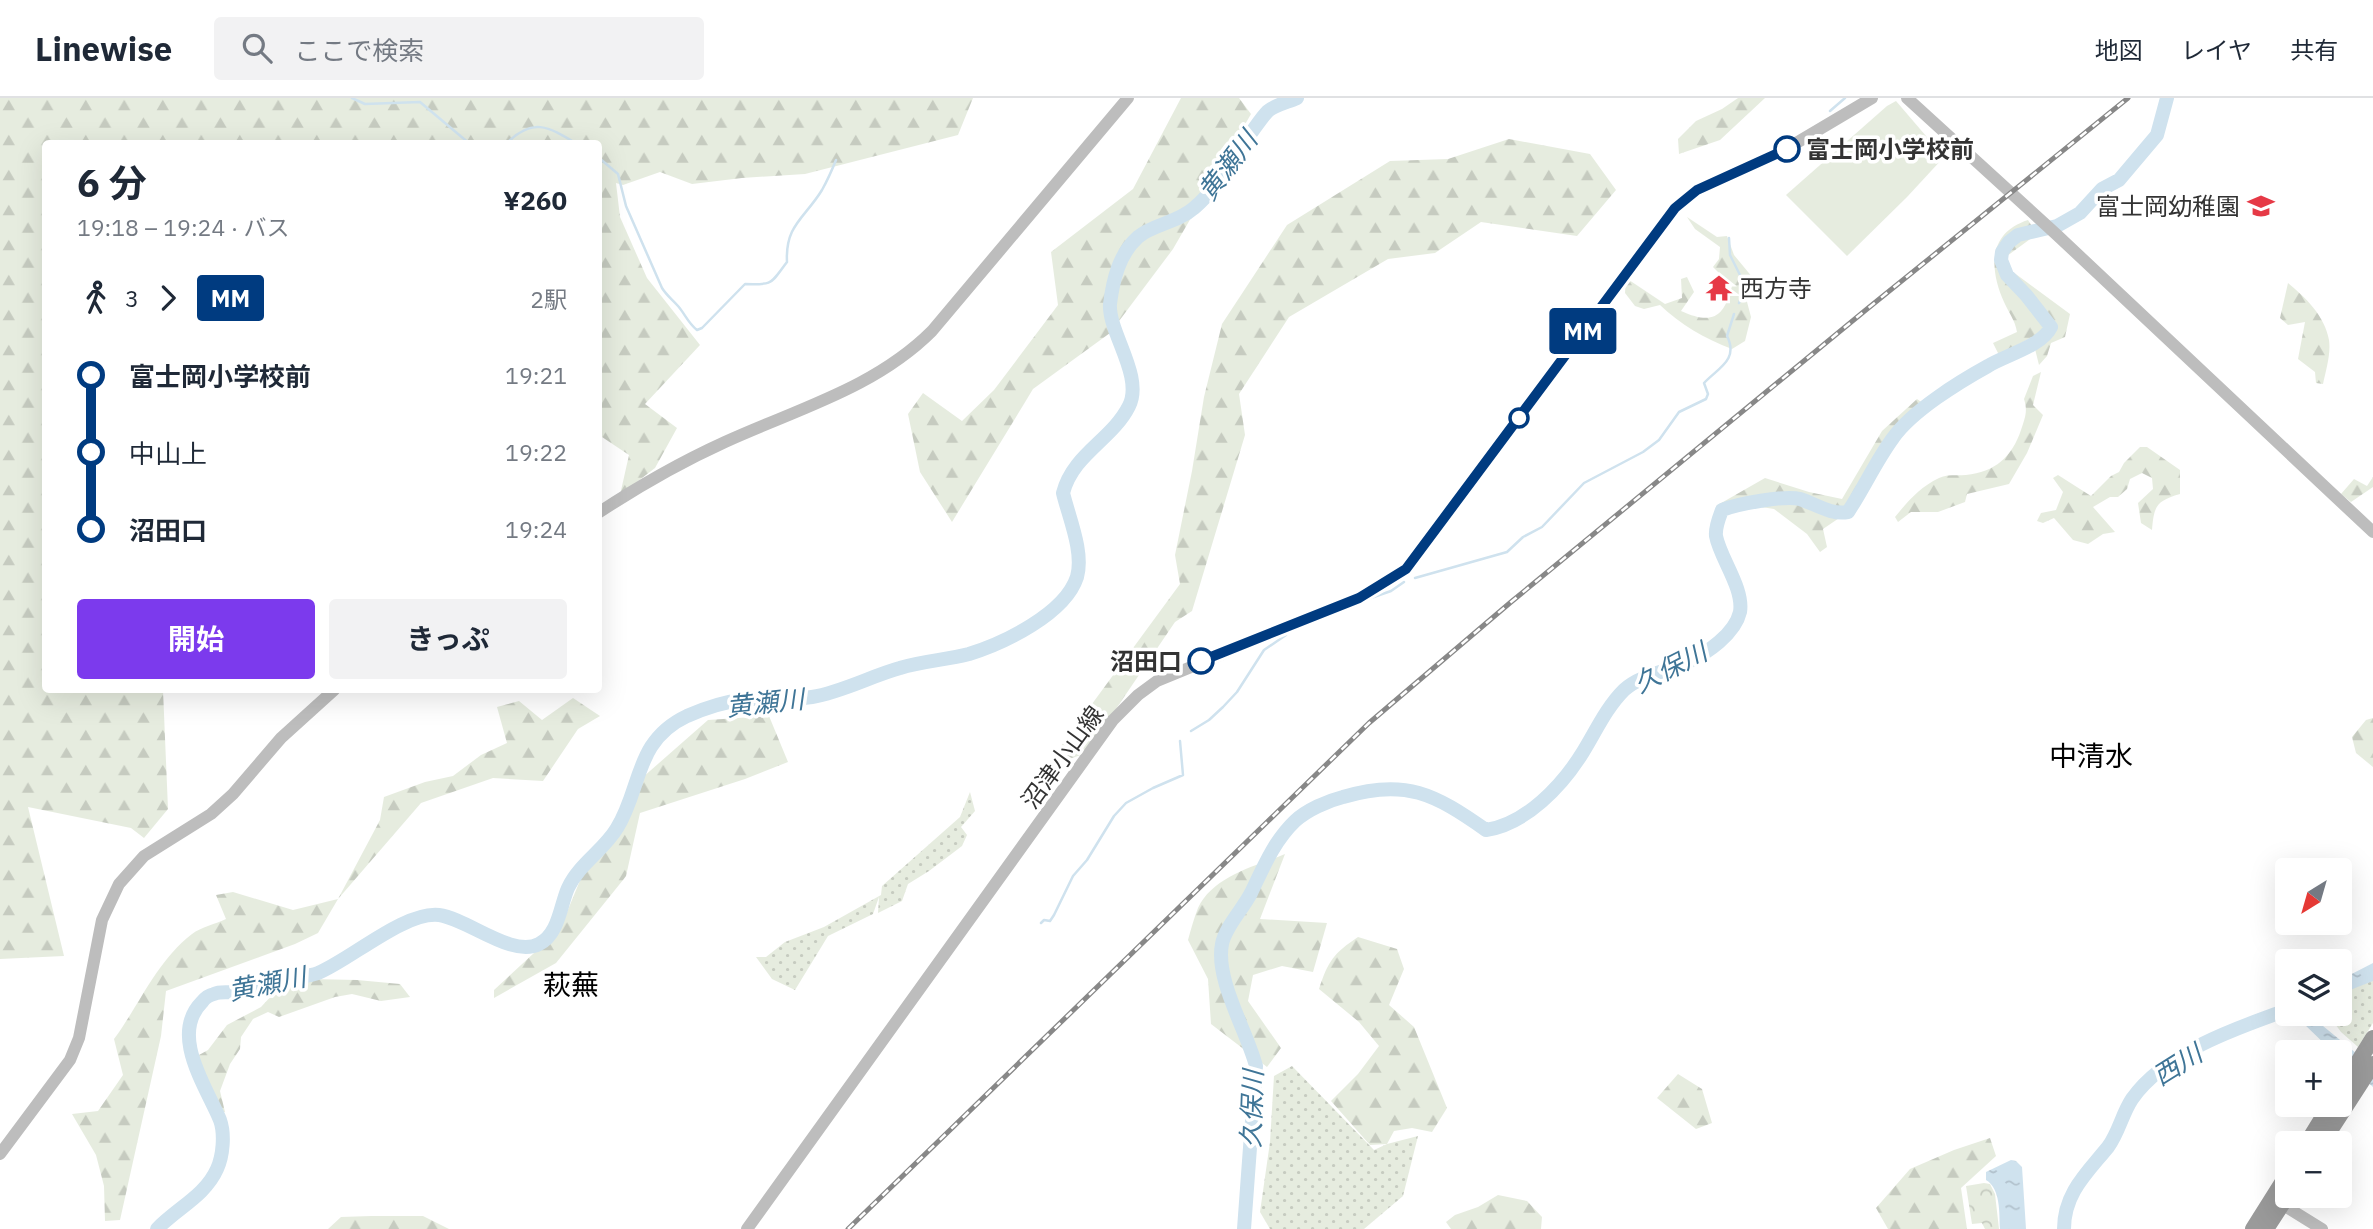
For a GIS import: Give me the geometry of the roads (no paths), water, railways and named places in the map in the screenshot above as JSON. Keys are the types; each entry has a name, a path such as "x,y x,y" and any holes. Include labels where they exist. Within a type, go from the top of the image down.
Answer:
{"highway":[{"path":"2352,1080 2370,1051"},
{"path":"2253,1229 2275,1205"},
{"path":"2266,1229 2276,1208"}],"street":[{"path":"602,511 681,463 847,390 903,359 932,331 1128,98"},
{"name":"沼津小山線","path":"747,1229 1113,720 1138,695 1157,681 1359,598 1406,569 1675,208 1697,190 1776,155 1872,98"},
{"path":"1907,98 2373,532"},
{"path":"0,1154 70,1060 79,1038 102,920 119,884 144,856 211,814 233,794 281,738 331,693"},
{"path":"2293,1208 2322,1229"}],"water":[{"path":"2373,963 2373,981 2352,989 2352,974"},
{"path":"2306,1026 2323,1026 2340,1040 2321,1040"},
{"path":"2352,1050 2373,1067 2373,1087 2352,1068"},
{"path":"2011,1160 2022,1167 2026,1229 2000,1229 1997,1195 1986,1180 1986,1172"}],"waterway":[{"path":"352,98 365,104 420,102 465,140"},
{"name":"黄瀬川","path":"157,1229 205,1187 221,1158 222,1126 200,1077 190,1045 189,1030 193,1015 207,997 318,973 394,928 425,916 451,918 516,946 539,944 555,927 573,879 617,828 648,752 657,738 670,726 693,713 727,702 812,697 889,671 969,654 1015,635 1047,615 1060,603 1077,577 1079,567 1075,535 1063,493 1075,468 1122,418 1132,394 1129,368 1114,328 1110,304 1122,259 1138,237 1187,213 1202,200 1265,114 1274,107 1297,98"},
{"path":"1830,111 1845,98"},
{"name":"久保川","path":"1244,1229 1256,1066 1227,989 1221,958 1222,944 1281,837 1300,817 1311,810 1324,803 1365,791 1384,789 1419,793 1451,807 1486,830 1515,820 1542,802 1565,778 1624,690 1639,680 1695,658 1719,642 1737,620 1740,612 1738,593 1716,536 1722,510 1761,501 1793,498 1829,511 1848,512 1887,447 1912,418 1964,380 2032,345 2046,334 2051,327 2007,275 2001,260 2002,252 2018,235 2057,226 2080,213 2102,189 2119,180 2157,135 2167,98"},
{"path":"510,140 532,127 549,129 570,140"},
{"path":"602,160 618,174 626,206 662,288 697,330 745,284 767,283 777,275 787,262 787,249 793,230 816,200 836,160"},
{"path":"1729,238 1730,255 1746,287 1739,303"},
{"path":"1415,578 1507,552 1523,537 1542,527 1584,483 1643,452 1659,440 1679,412 1706,399 1708,394 1704,383 1729,357 1730,344 1727,336 1734,314"},
{"path":"1368,599 1391,591 1404,582"},
{"path":"1191,731 1223,707 1237,692 1264,650 1286,635"},
{"path":"1041,923 1044,920 1050,921 1073,876 1126,803 1183,775 1180,741"},
{"name":"西川","path":"2064,1229 2072,1194 2108,1147 2132,1099 2146,1083 2163,1068 2202,1044 2275,1014"}],"railway":[{"path":"848,1229 1369,723 1511,602 2128,98"}],"place":[{"name":"富士岡小学校前","path":"1787,149"},
{"name":"富士岡幼稚園","path":"2261,206"},
{"name":"西方寺","path":"1719,288"},
{"name":"沼田口","path":"1201,661"}],"district":[{"name":"中清水","path":"2091,755"},
{"name":"萩蕪","path":"571,984"}]}
